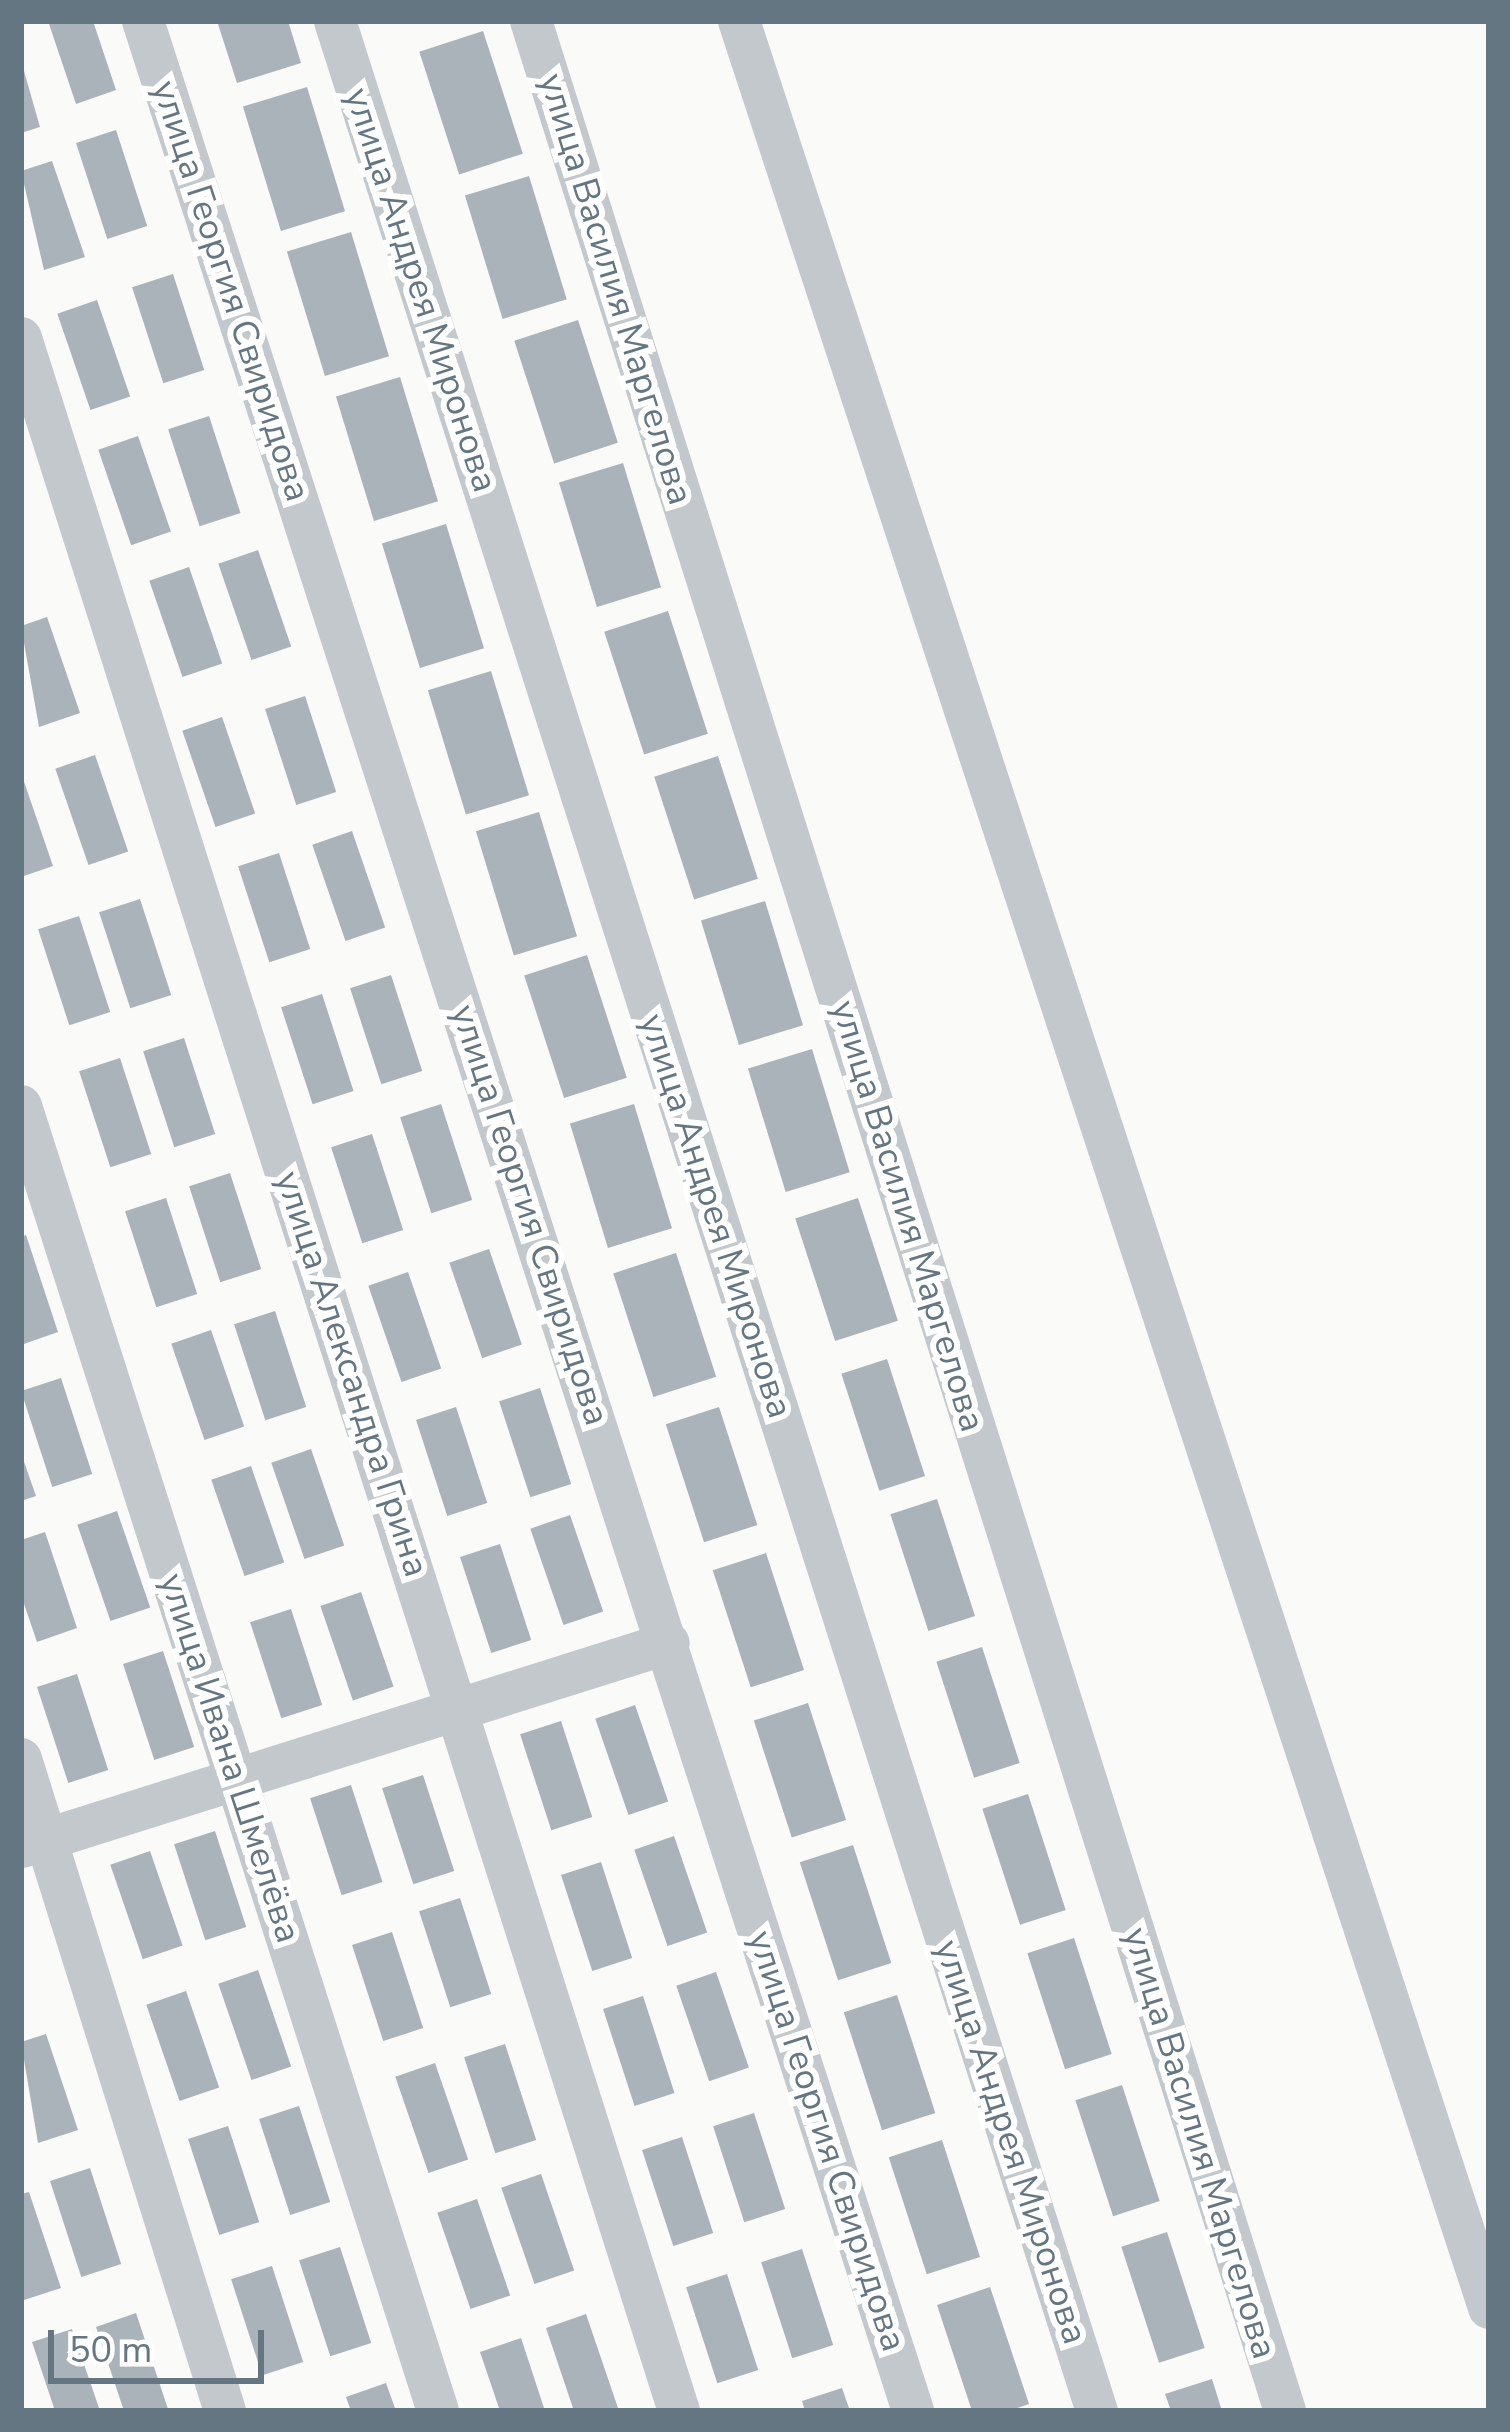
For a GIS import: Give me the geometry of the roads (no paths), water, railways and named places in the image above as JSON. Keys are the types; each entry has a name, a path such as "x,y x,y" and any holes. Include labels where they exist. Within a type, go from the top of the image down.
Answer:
{"street":[{"name":"улица Георгия Свиридова","path":"143,21 913,2411"},
{"name":"улица Андрея Миронова","path":"335,21 1097,2411"},
{"name":"улица Василия Маргелова","path":"531,21 1285,2411"},
{"path":"739,21 1489,2308"},
{"name":"улица Александра Грина","path":"21,338 460,1709 679,2411"},
{"name":"улица Ивана Шмелёва","path":"21,1106 438,2411"},
{"path":"34,1843 669,1642"},
{"path":"21,1759 34,1843 225,2411"}]}
